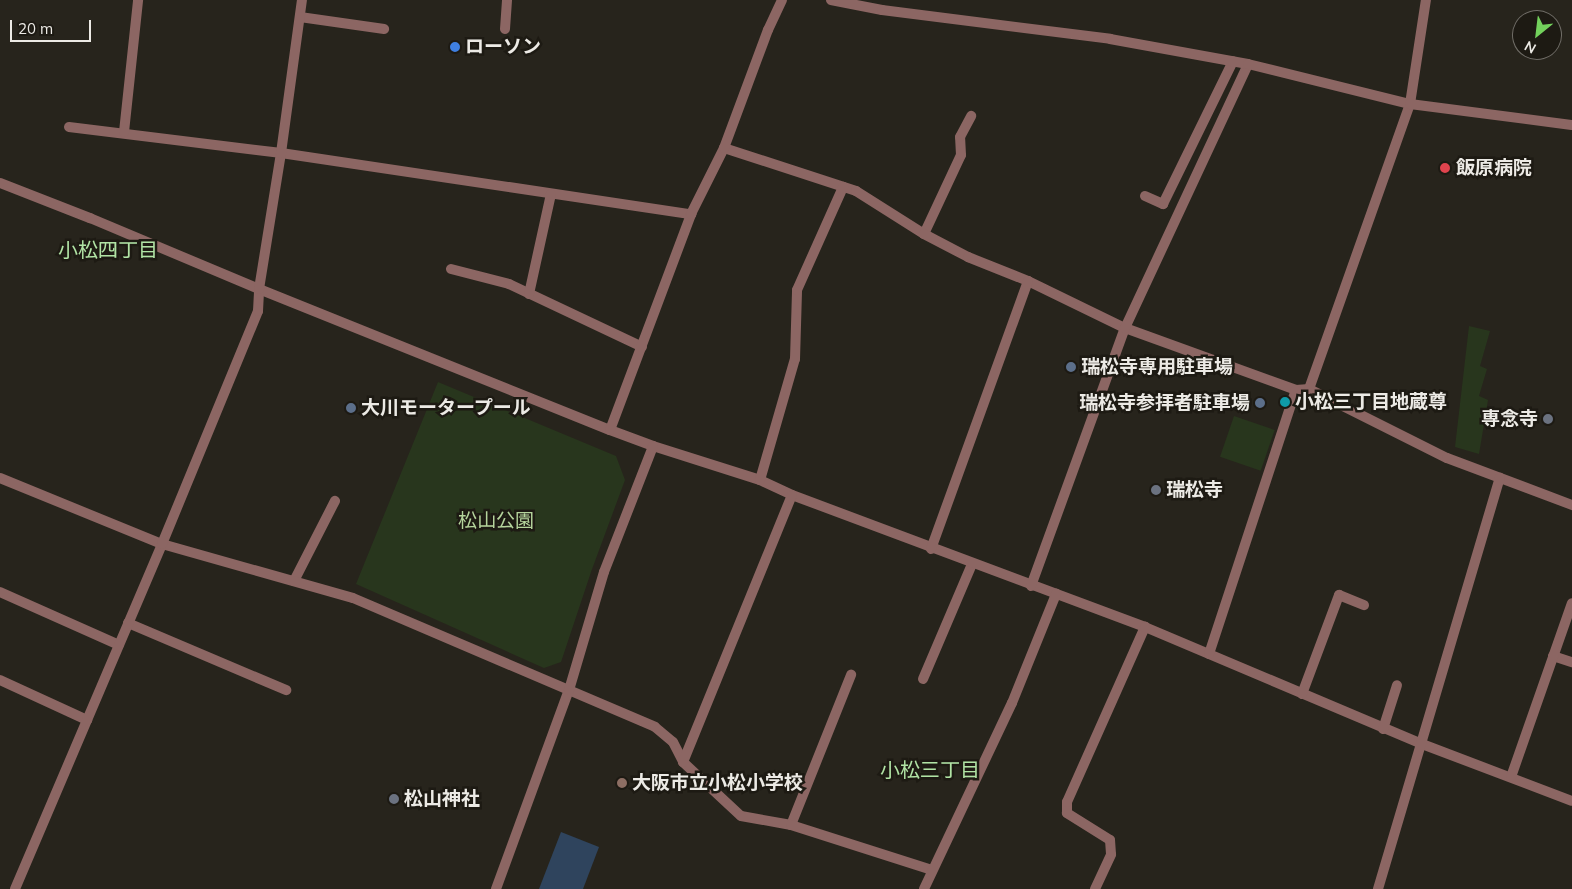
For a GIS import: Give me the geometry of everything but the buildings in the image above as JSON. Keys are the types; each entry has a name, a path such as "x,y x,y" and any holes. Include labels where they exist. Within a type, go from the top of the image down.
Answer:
{"street":[{"path":"124,132 138,0"},
{"path":"15,889 162,544 258,311 259,289 281,154 302,0"},
{"path":"505,29 507,0"},
{"path":"610,430 691,214 724,148 768,30 782,0"},
{"path":"831,0 882,10 1110,38 1248,64 1410,104 1572,125"},
{"path":"1309,388 1410,104 1426,0"},
{"path":"300,16 384,29"},
{"path":"1145,196 1162,204 1233,61"},
{"path":"1031,586 1125,328 1248,64"},
{"path":"924,234 961,155 960,137 971,116"},
{"path":"69,127 124,132 691,214"},
{"path":"724,148 856,191 924,234 968,257 1028,281 1125,328 1296,390 1309,388 1447,458 1572,505"},
{"path":"0,183 610,430 653,446 760,480 792,495 931,549 1145,627 1383,729 1572,802"},
{"path":"760,480 796,359 797,290 843,187"},
{"path":"530,294 551,194"},
{"path":"451,269 509,284 642,347"},
{"path":"931,549 1028,281"},
{"path":"1208,654 1296,390"},
{"path":"496,889 569,690 604,572 653,446"},
{"path":"0,478 162,544 353,598 655,727 673,742 683,762 740,816 790,825 932,870"},
{"path":"1378,889 1500,478"},
{"path":"683,762 792,495"},
{"path":"294,581 335,501"},
{"path":"923,679 972,564"},
{"path":"0,592 119,645"},
{"path":"924,889 1012,703 1056,594"},
{"path":"1302,694 1338,595 1364,605"},
{"path":"1511,777 1572,603"},
{"path":"128,623 286,690"},
{"path":"1094,889 1111,854 1110,840 1067,813 1066,802 1145,627"},
{"path":"1554,656 1572,662"},
{"path":"790,825 851,675"},
{"path":"0,680 86,720"},
{"path":"1383,729 1397,684"}],"green space":[{"path":"1469,326 1490,331 1480,366 1487,369 1479,396 1488,400 1479,454 1455,447"},
{"name":"松山公園","path":"438,382 616,456 625,480 591,572 561,662 544,668 356,584"},
{"path":"1234,416 1275,430 1261,471 1220,457"}],"water":[{"path":"561,832 599,847 583,889 539,889"}],"place":[{"name":"ローソン","path":"455,47"},
{"name":"飯原病院","path":"1445,168"},
{"name":"瑞松寺専用駐車場","path":"1071,367"},
{"name":"小松三丁目地蔵尊","path":"1285,402"},
{"name":"瑞松寺参拝者駐車場","path":"1260,403"},
{"name":"大川モータープール","path":"351,408"},
{"name":"専念寺","path":"1548,419"},
{"name":"瑞松寺","path":"1156,490"},
{"name":"大阪市立小松小学校","path":"622,783"},
{"name":"松山神社","path":"394,799"}],"district":[{"name":"小松四丁目","path":"108,249"},
{"name":"小松三丁目","path":"930,769"}]}
